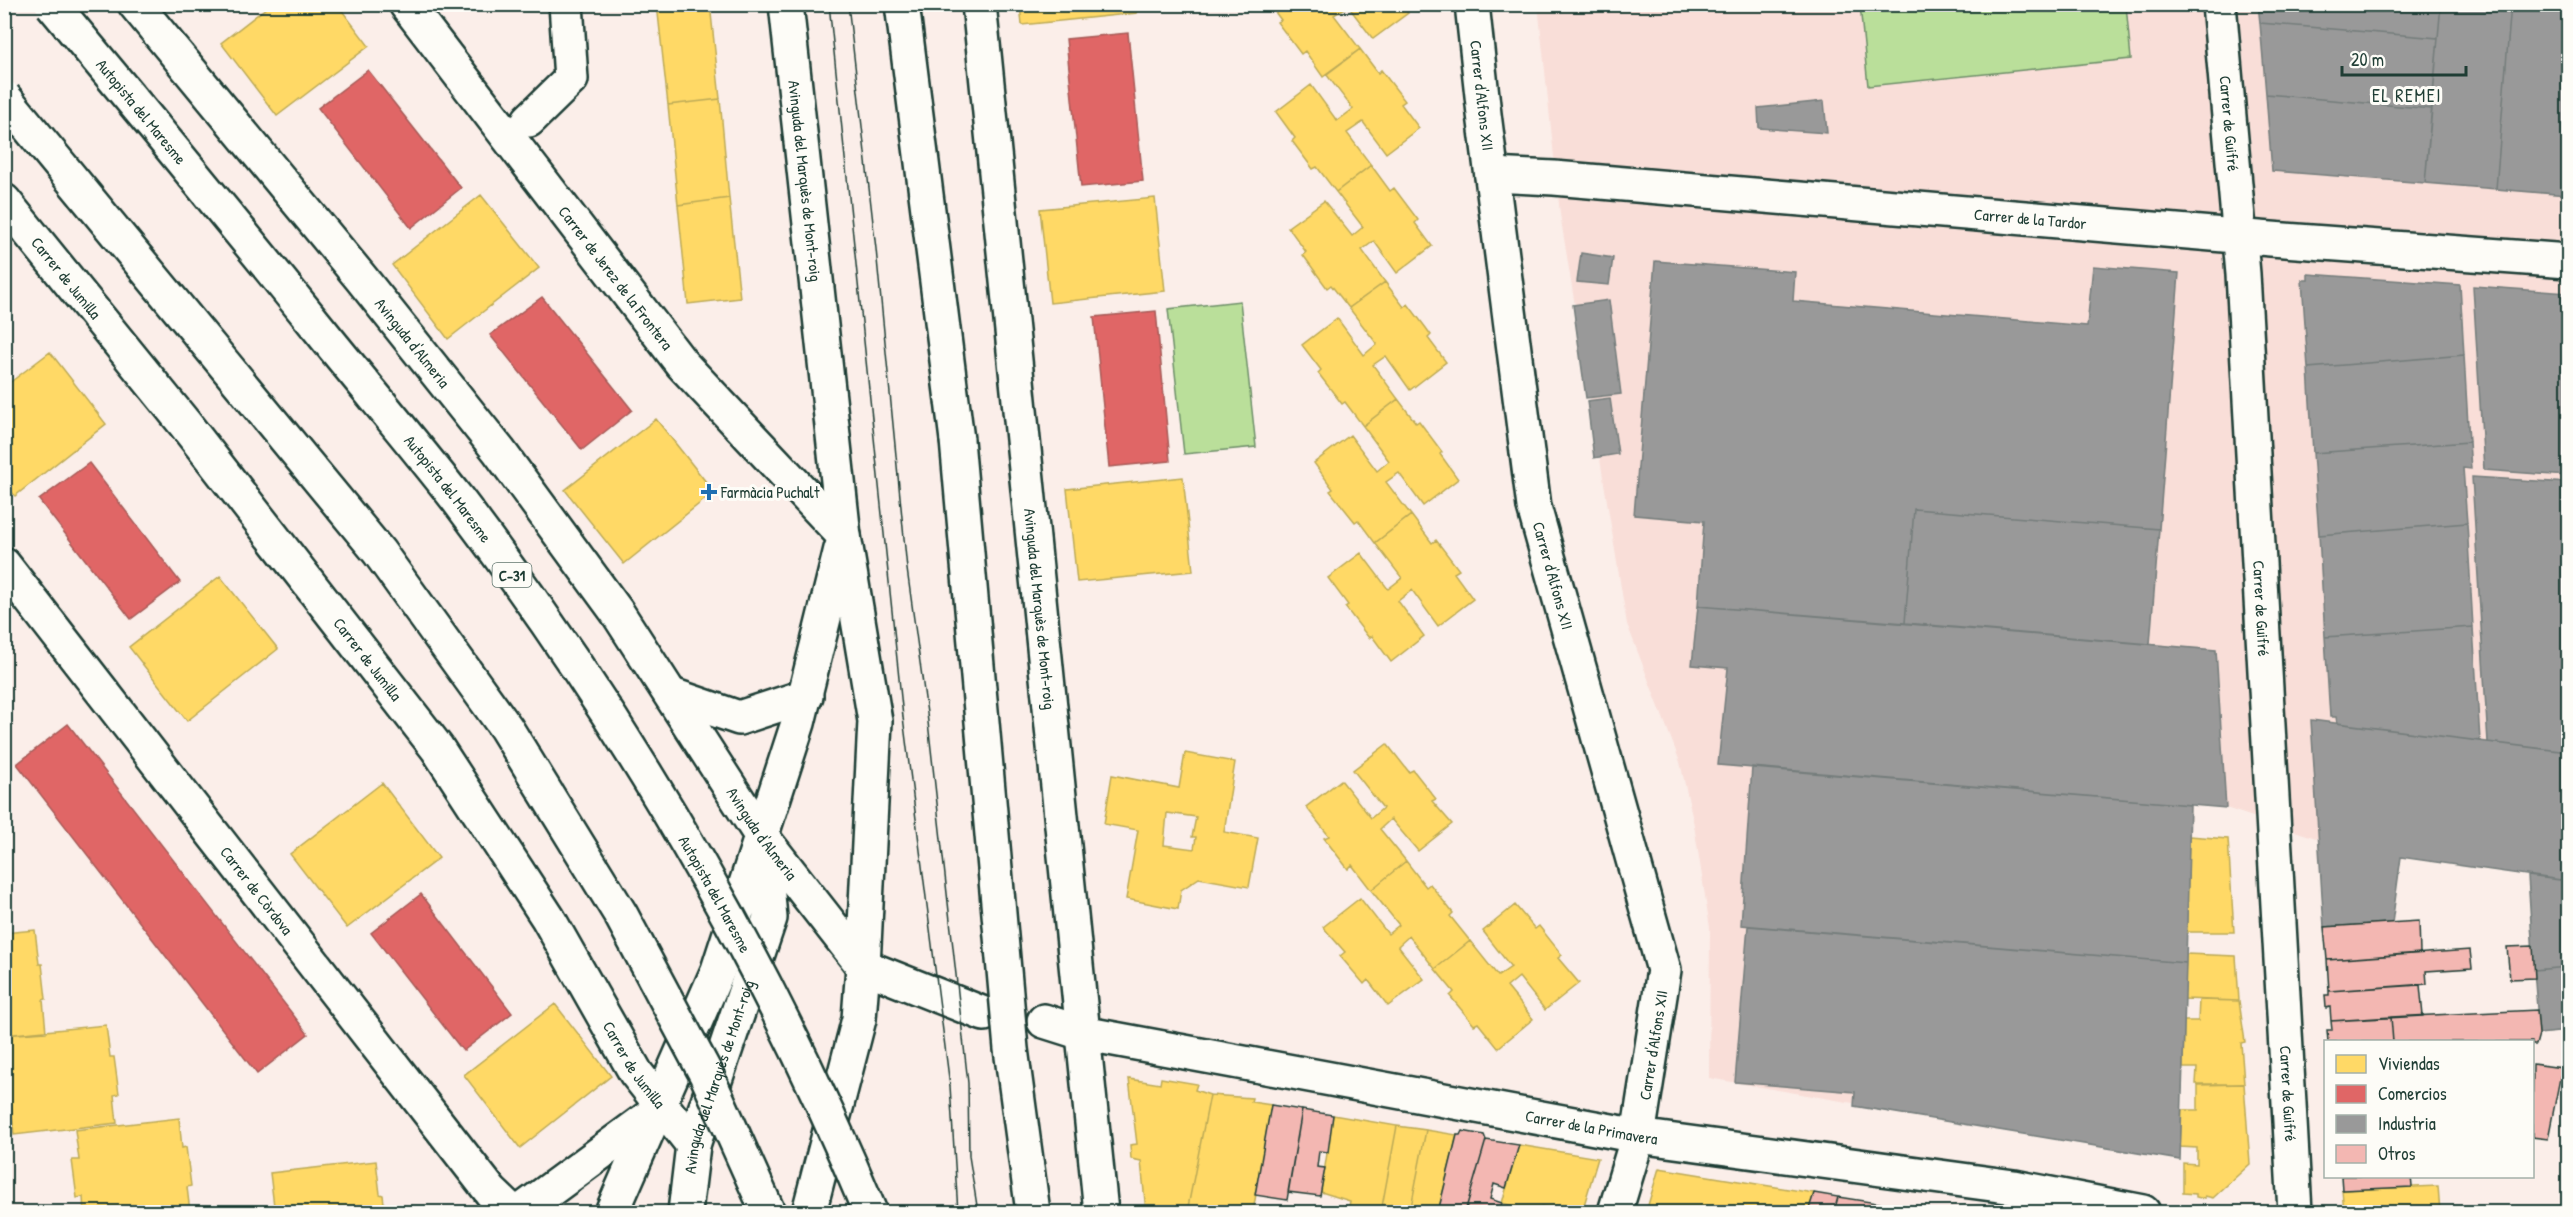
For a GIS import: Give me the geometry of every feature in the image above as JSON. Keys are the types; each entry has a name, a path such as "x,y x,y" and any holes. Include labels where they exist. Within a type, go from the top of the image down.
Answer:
{"main road":[{"name":"Autopista del Maresme","path":"52,4 183,161 458,500 594,693 706,873 758,970 843,1149 870,1212"},
{"name":"Avinguda d'Almeria","path":"135,4 361,278 499,451 617,612 762,837 863,966"},
{"name":"Carrer de Jerez de la Frontera","path":"406,4 682,364 844,536"},
{"path":"529,120 571,80 566,4"},
{"name":"Avinguda del Marquès de Mont-roig","path":"786,4 844,536 875,721 859,1019 809,1212"},
{"path":"902,4 957,440 1011,1049 1033,1212"},
{"name":"Avinguda del Marquès de Mont-roig","path":"979,4 1101,1212"},
{"name":"Carrer d'Alfons XII","path":"1472,4 1534,507 1664,970 1638,1136 1615,1212"},
{"name":"Carrer de Guifré","path":"2219,4 2241,237 2295,1212"},
{"path":"4,97 379,552 506,728 626,925 706,1074 768,1212"},
{"name":"Carrer de la Tardor","path":"1492,175 1554,178 2241,237 2568,261"},
{"name":"Carrer de Jumilla","path":"4,201 185,424 437,748 548,918 658,1108 693,1145"},
{"name":"Avinguda del Marquès de Mont-roig","path":"612,1212 718,970 806,696 844,536"},
{"name":"Carrer de Còrdova","path":"4,566 491,1192 512,1212"},
{"path":"672,695 739,718 806,696"},
{"name":"Avinguda del Marquès de Mont-roig","path":"685,1212 693,1145 770,918 762,837"},
{"path":"863,966 984,1014"},
{"name":"Carrer de la Primavera","path":"1044,1021 1082,1033 1638,1136 2010,1199 2143,1212"},
{"path":"520,1212 658,1108"}],"shaded area":[{"path":"1538,5 2568,5 2568,877 2319,839 2226,808 2191,805 2180,1160 1709,1078 1710,928 1694,825 1680,762 1627,624 1560,214"}],"green space":[{"path":"1860,5 2126,5 2131,59 1868,86"},
{"path":"1240,301 1256,447 1184,454 1168,309"}],"building: Viviendas":[{"path":"271,4 337,4 369,46 277,116 221,43"},
{"path":"657,4 710,4 720,99 668,105"},
{"path":"1020,4 1136,4 1137,13 1022,25"},
{"path":"1269,4 1401,4 1408,13 1373,39 1348,6 1334,15 1360,49 1323,77 1305,51 1301,54 1277,22 1281,20"},
{"path":"1360,49 1378,73 1381,70 1405,101 1401,104 1419,128 1386,153 1363,122 1347,133 1371,165 1336,192 1317,167 1313,169 1292,141 1295,138 1276,112 1311,85 1337,121 1353,109 1326,74"},
{"path":"720,99 729,198 678,205 668,105"},
{"path":"1371,165 1390,191 1394,188 1418,220 1415,223 1432,246 1397,273 1374,241 1362,250 1385,282 1349,308 1331,285 1327,288 1303,255 1306,252 1288,227 1324,201 1352,236 1363,227 1336,192"},
{"path":"481,195 539,268 448,339 392,265"},
{"path":"729,198 740,298 688,304 678,205"},
{"path":"1155,198 1165,291 1050,303 1040,209"},
{"path":"1385,282 1404,307 1408,304 1431,335 1428,338 1446,362 1410,390 1386,356 1373,365 1398,399 1363,426 1345,402 1342,404 1318,373 1321,370 1302,345 1337,318 1364,355 1377,344 1349,308"},
{"path":"50,352 106,424 15,496 4,483 4,387"},
{"path":"1398,399 1416,423 1419,421 1458,479 1423,506 1399,473 1386,482 1411,515 1375,543 1358,520 1355,522 1330,491 1333,489 1314,463 1350,435 1377,471 1389,461 1363,426"},
{"path":"656,419 714,492 624,564 565,490"},
{"path":"1183,477 1193,571 1077,582 1067,489"},
{"path":"1411,515 1432,543 1436,540 1459,570 1454,573 1473,599 1438,626 1412,590 1398,601 1424,636 1391,662 1372,636 1369,638 1345,607 1348,605 1328,578 1361,553 1388,589 1402,578 1375,543"},
{"path":"220,576 278,649 187,721 129,647"},
{"path":"1387,744 1409,772 1413,770 1436,799 1432,801 1452,824 1418,851 1391,819 1380,829 1406,861 1371,890 1352,865 1348,869 1324,838 1329,836 1306,807 1341,780 1371,818 1383,808 1353,770"},
{"path":"1185,753 1235,762 1224,832 1258,838 1249,887 1199,878 1181,890 1178,909 1126,899 1138,830 1104,824 1112,775 1179,788","holes":["1167,813 1196,817 1192,837 1196,837 1194,849 1164,845"]},
{"path":"382,783 439,858 347,928 290,854"},
{"path":"2189,836 2228,839 2234,932 2186,932"},
{"path":"1406,861 1426,887 1430,884 1453,913 1450,916 1470,941 1435,969 1409,936 1398,946 1424,979 1388,1006 1368,980 1364,984 1340,956 1345,952 1323,927 1360,898 1388,934 1399,925 1371,890"},
{"path":"1515,905 1535,929 1539,926 1562,955 1558,958 1579,983 1545,1010 1519,977 1507,987 1533,1019 1498,1048 1478,1023 1474,1025 1450,996 1454,992 1435,969 1470,941 1498,976 1511,967 1483,931"},
{"path":"35,930 46,999 43,1000 46,1032 4,1035 4,933"},
{"path":"2186,954 2236,956 2239,1001 2184,999"},
{"path":"2199,1000 2239,1001 2245,1042 2241,1043 2244,1084 2196,1084 2197,1068 2183,1068 2184,1021 2198,1021"},
{"path":"555,1004 611,1076 520,1148 464,1075"},
{"path":"106,1025 110,1057 114,1057 119,1094 114,1095 117,1123 14,1135 11,1104 6,1105 4,1096 4,1035"},
{"path":"1161,1078 1197,1084 1195,1090 1210,1095 1187,1212 1146,1212 1141,1161 1131,1159 1130,1145 1137,1144 1129,1079 1160,1084"},
{"path":"2244,1084 2250,1164 2213,1198 2205,1196 2205,1199 2196,1197 2196,1194 2183,1193 2183,1163 2197,1164 2197,1148 2180,1147 2182,1110 2198,1110 2198,1085"},
{"path":"1210,1095 1252,1098 1251,1102 1271,1105 1253,1212 1187,1212"},
{"path":"1333,1115 1397,1126 1381,1212 1348,1212 1350,1201 1321,1192"},
{"path":"179,1118 182,1148 186,1147 191,1186 187,1187 190,1212 84,1212 83,1197 77,1198 72,1160 79,1160 75,1130"},
{"path":"1397,1126 1426,1130 1410,1212 1381,1212"},
{"path":"1426,1130 1457,1135 1438,1212 1410,1212"},
{"path":"1519,1145 1598,1158 1582,1212 1547,1212 1549,1208 1541,1206 1533,1212 1502,1203"},
{"path":"376,1161 385,1212 271,1212 270,1205 274,1206 270,1173"},
{"path":"1659,1168 1814,1193 1808,1212 1646,1212"},
{"path":"2438,1186 2440,1212 2344,1212 2342,1190"}],"building: Comercios":[{"path":"1128,33 1143,181 1081,187 1066,39"},
{"path":"368,70 461,188 411,228 318,108"},
{"path":"542,297 632,410 582,450 490,335"},
{"path":"1156,311 1170,461 1109,467 1094,317"},
{"path":"89,463 180,582 131,619 39,500"},
{"path":"68,724 308,1034 257,1074 17,764"},
{"path":"421,894 512,1013 463,1051 371,933"}],"building: Industria":[{"path":"2258,4 2441,4 2438,38 2260,23"},
{"path":"2441,4 2511,4 2496,189 2425,183"},
{"path":"2511,4 2568,4 2567,195 2496,189"},
{"path":"2260,23 2438,38 2432,109 2266,94"},
{"path":"2266,94 2432,109 2425,183 2272,171"},
{"path":"1824,101 1827,133 1759,128 1758,108"},
{"path":"1581,253 1613,258 1609,285 1577,282"},
{"path":"1655,261 1795,272 1793,301 2087,326 2093,266 2179,273 2159,529 1914,509 1905,623 1698,606 1704,521 1634,515"},
{"path":"2308,274 2460,285 2464,355 2308,368 2302,280 2308,280"},
{"path":"2473,286 2568,293 2568,476 2484,470"},
{"path":"1609,300 1621,394 1586,398 1573,305"},
{"path":"2464,355 2469,442 2313,453 2308,368"},
{"path":"1610,398 1618,454 1594,458 1587,401"},
{"path":"2469,442 2471,469 2463,468 2467,523 2319,535 2313,453"},
{"path":"2472,477 2568,483 2568,752 2488,742"},
{"path":"1914,509 2159,529 2150,644 1905,623"},
{"path":"2467,523 2473,627 2325,637 2319,535"},
{"path":"1698,606 2216,650 2226,808 1718,765 1728,668 1692,665"},
{"path":"2473,627 2480,741 2337,723 2336,717 2330,717 2325,637"},
{"path":"2311,720 2568,752 2568,881 2401,857 2392,923 2324,927"},
{"path":"1752,767 2190,805 2186,963 1741,925"},
{"path":"2528,876 2568,881 2568,967 2534,970"},
{"path":"1748,926 2186,963 2180,1160 1854,1106 1855,1092 1735,1082"},
{"path":"2568,967 2568,1031 2539,1034 2534,970"}],"building: Otros":[{"path":"2419,921 2420,953 2327,960 2324,927"},
{"path":"2533,946 2535,978 2510,979 2507,947"},
{"path":"2470,950 2472,968 2426,971 2427,984 2329,991 2327,960"},
{"path":"2420,985 2423,1016 2331,1021 2330,1007 2326,1008 2325,995 2329,995 2329,991"},
{"path":"2537,1010 2539,1034 2536,1045 2534,1045 2534,1040 2393,1040 2391,1017"},
{"path":"2391,1017 2393,1040 2328,1040 2327,1030 2332,1030 2331,1021"},
{"path":"2534,1064 2562,1068 2548,1139 2534,1137"},
{"path":"1271,1105 1302,1110 1287,1200 1255,1195"},
{"path":"1302,1110 1333,1115 1328,1152 1319,1151 1317,1167 1325,1168 1320,1196 1288,1192"},
{"path":"1462,1131 1484,1135 1486,1140 1465,1212 1438,1212 1457,1135 1460,1135"},
{"path":"1486,1140 1519,1145 1506,1188 1494,1184 1490,1199 1502,1203 1499,1212 1465,1212"},
{"path":"2341,1178 2411,1178 2412,1187 2342,1190"},
{"path":"1814,1193 1838,1197 1834,1212 1808,1212"},
{"path":"1838,1197 1877,1203 1874,1212 1834,1212"},
{"path":"1877,1203 1907,1208 1906,1212 1874,1212"},
{"path":"1907,1208 1935,1212 1906,1212"}],"tram line":[{"path":"829,4 903,717 950,1086 958,1212"},
{"path":"848,4 876,249 907,569 927,713 968,1083 969,1156 978,1212"}],"place":[{"name":"Farmàcia Puchalt","path":"709,492"}],"district":[{"name":"EL REMEI","path":"2407,95"}]}
